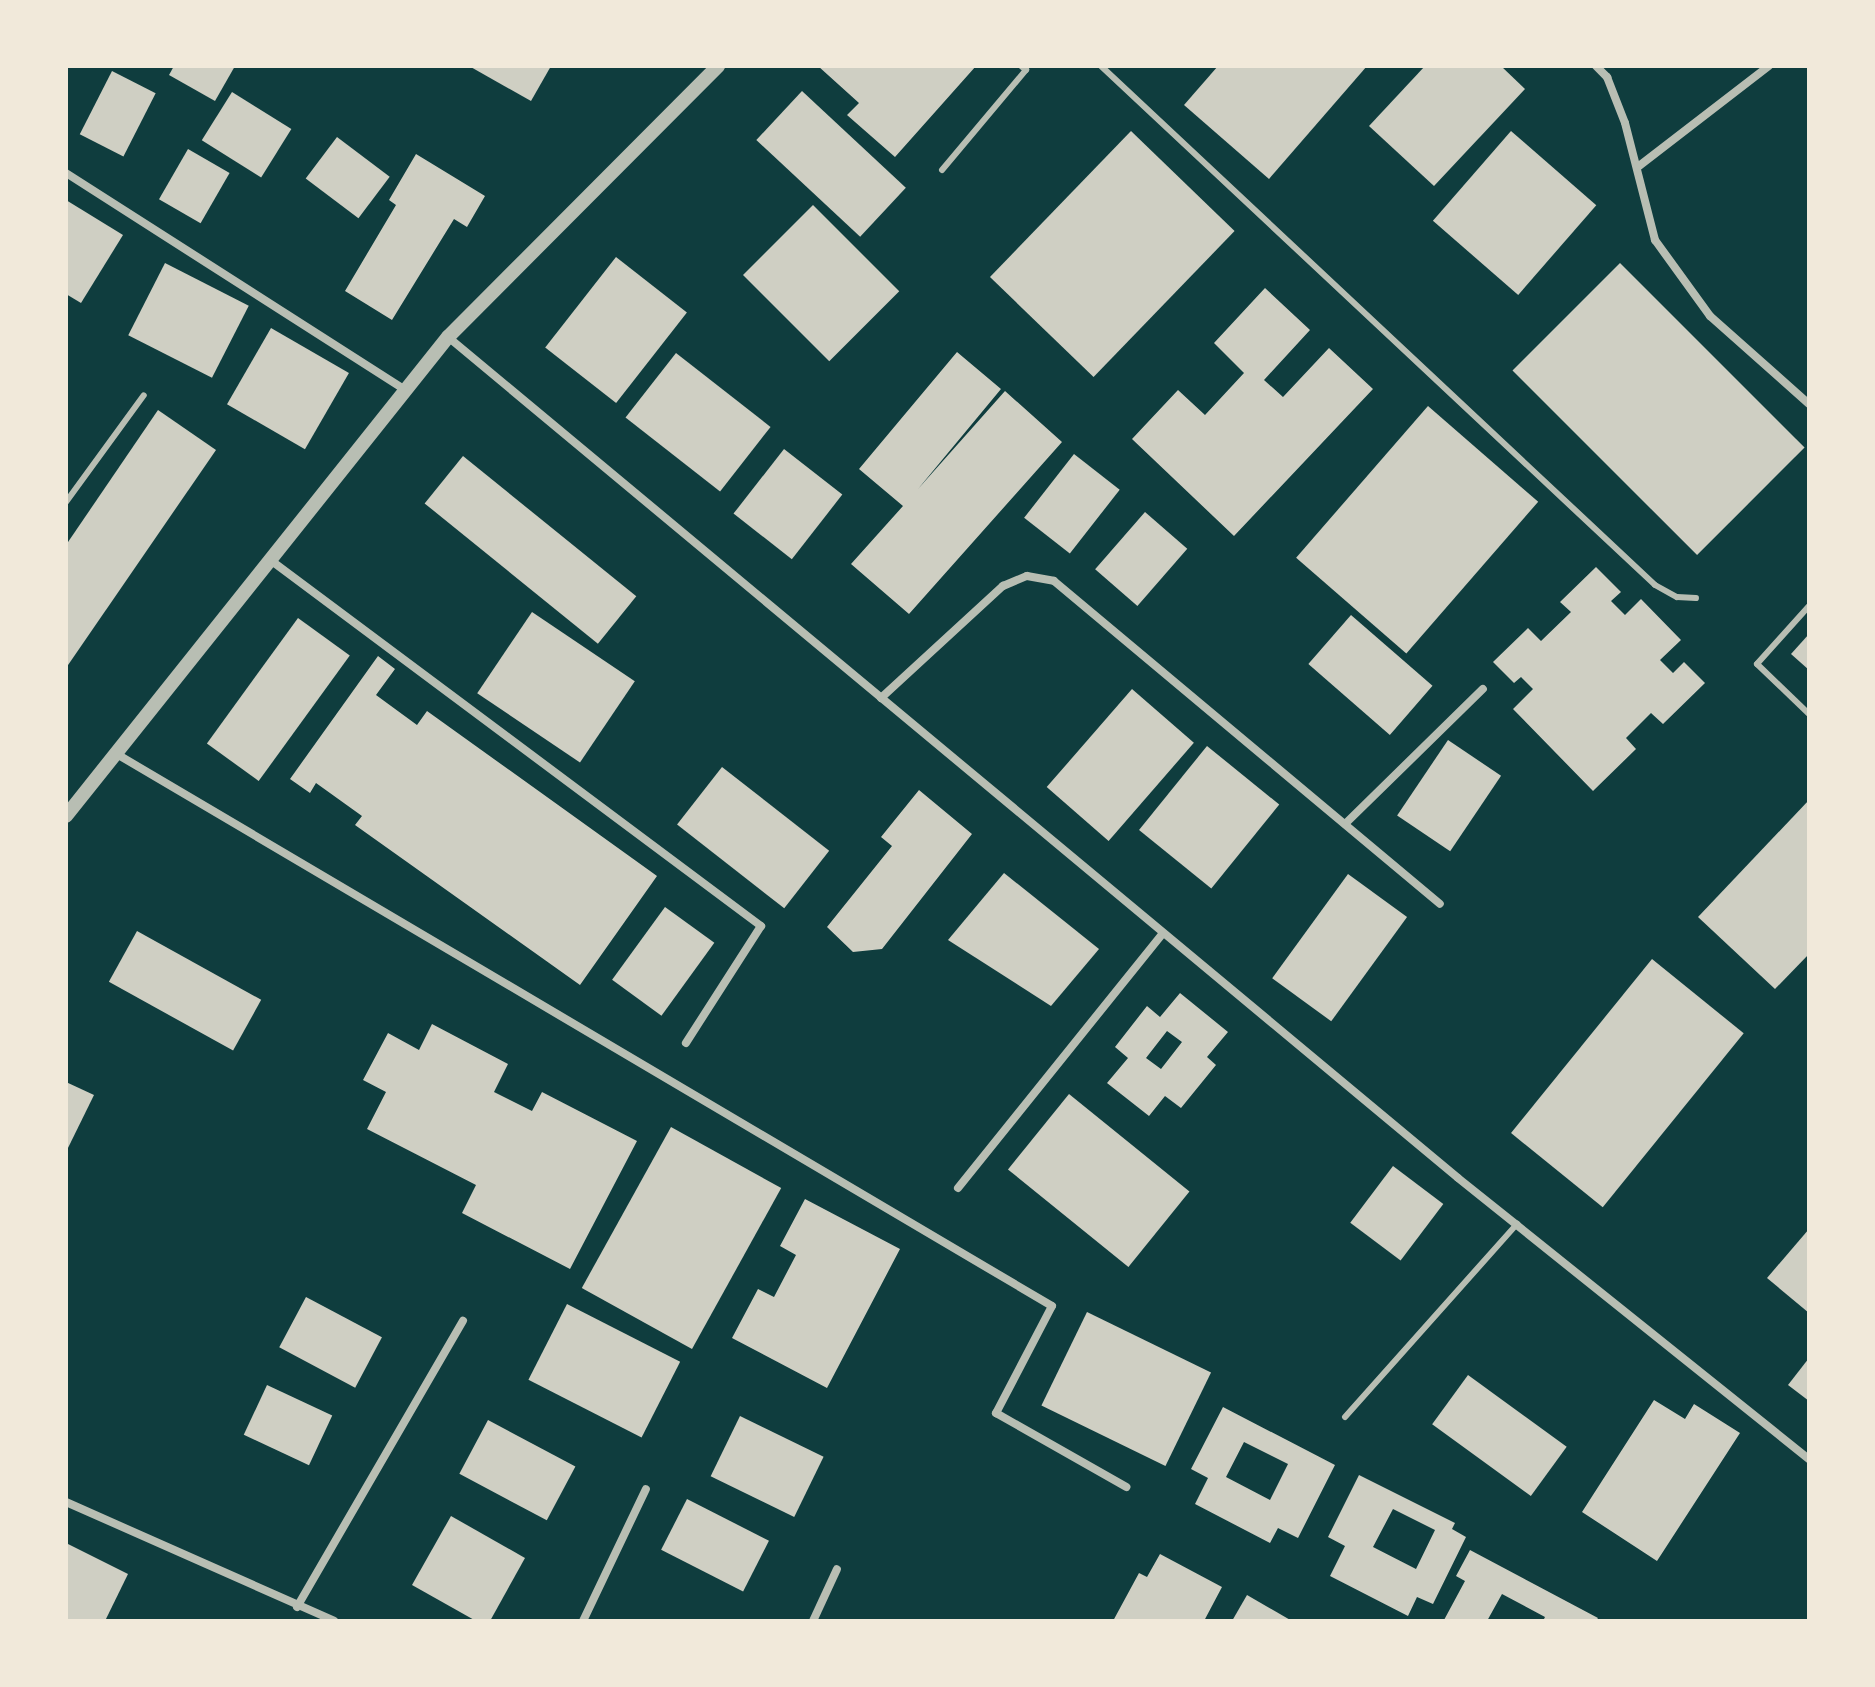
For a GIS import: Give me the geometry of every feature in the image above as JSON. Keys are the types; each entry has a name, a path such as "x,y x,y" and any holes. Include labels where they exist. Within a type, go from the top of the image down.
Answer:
{"street":[{"path":"66,816 268,558 448,337 718,66"},
{"path":"1596,66 1607,77 1639,166 1655,240 1710,316 1809,404"},
{"path":"1639,166 1769,66"},
{"path":"66,173 405,390"},
{"path":"448,337 1163,933 1809,1459"},
{"path":"268,558 761,926 686,1043"},
{"path":"881,698 1003,586 1027,576 1054,581 1440,904"},
{"path":"1345,824 1483,689"},
{"path":"115,753 1052,1306 996,1413 1126,1487"},
{"path":"958,1188 1163,933"},
{"path":"297,1607 463,1321"},
{"path":"583,1621 646,1489"},
{"path":"66,1502 334,1621"},
{"path":"813,1621 837,1569"}],"lane":[{"path":"942,170 1026,70 1021,66"},
{"path":"1101,66 1655,585 1677,597 1696,598"},
{"path":"66,502 144,395"},
{"path":"1809,606 1757,664 1809,714"},
{"path":"1345,1417 1517,1224"}],"building":[{"path":"174,66 235,66 215,101 169,75"},
{"path":"469,66 551,66 531,101"},
{"path":"818,66 976,66 895,157 847,115 859,103"},
{"path":"1218,66 1367,66 1269,179 1184,105"},
{"path":"1425,66 1501,66 1525,89 1434,186 1369,126"},
{"path":"112,71 156,93 123,157 80,134"},
{"path":"802,91 906,188 860,237 756,140"},
{"path":"232,92 291,129 261,177 202,140"},
{"path":"1131,131 1235,231 1094,377 990,277"},
{"path":"1511,131 1596,205 1518,295 1433,221"},
{"path":"337,137 390,177 358,218 306,179"},
{"path":"188,149 230,173 201,223 159,199"},
{"path":"416,154 485,196 467,227 454,219 392,320 345,291 396,205 389,200"},
{"path":"66,200 123,235 81,303 66,294"},
{"path":"813,205 899,291 829,361 743,275"},
{"path":"616,257 687,312 616,403 545,348"},
{"path":"165,263 249,306 212,378 128,335"},
{"path":"1620,263 1805,448 1697,555 1513,370"},
{"path":"1265,288 1310,330 1264,380 1283,397 1329,348 1373,389 1234,536 1132,439 1178,390 1205,415 1244,373 1214,343"},
{"path":"271,328 349,373 305,449 227,404"},
{"path":"957,352 1001,389 918,489 1005,391 1062,442 909,614 851,564 903,506 859,469"},
{"path":"676,353 771,427 720,491 626,418"},
{"path":"1428,406 1538,502 1406,653 1296,558"},
{"path":"158,410 216,450 66,668 66,545"},
{"path":"784,449 842,495 792,559 734,514"},
{"path":"1074,454 1120,490 1070,554 1024,518"},
{"path":"463,456 636,596 598,644 425,503"},
{"path":"1145,512 1187,549 1137,606 1095,569"},
{"path":"1596,567 1621,592 1611,601 1625,615 1641,599 1681,640 1660,660 1673,673 1684,662 1705,683 1663,724 1651,713 1626,738 1636,749 1593,791 1513,709 1533,689 1521,677 1514,683 1493,662 1528,628 1541,641 1571,612 1560,602"},
{"path":"532,612 635,681 580,763 477,693"},
{"path":"1351,615 1433,686 1390,735 1308,664"},
{"path":"298,618 350,656 259,781 207,743"},
{"path":"1809,634 1809,670 1791,654"},
{"path":"378,656 395,669 376,695 417,725 427,711 657,876 580,985 355,825 362,816 316,783 310,793 290,779"},
{"path":"1132,689 1194,743 1109,841 1047,787"},
{"path":"1448,740 1501,776 1450,851 1397,815"},
{"path":"1207,746 1279,805 1211,888 1139,830"},
{"path":"722,767 829,851 784,908 677,825"},
{"path":"919,790 972,834 882,949 853,952 827,927 892,846 881,837"},
{"path":"1809,800 1809,954 1775,989 1698,917"},
{"path":"1004,873 1099,949 1051,1006 948,940"},
{"path":"1348,874 1407,917 1331,1021 1272,978"},
{"path":"665,907 714,943 661,1016 612,980"},
{"path":"137,931 261,1000 233,1051 109,982"},
{"path":"1652,959 1744,1033 1603,1207 1511,1133"},
{"path":"1180,993 1228,1032 1207,1057 1216,1065 1181,1108 1165,1096 1149,1116 1107,1083 1128,1058 1115,1047 1147,1006 1160,1017","holes":["1167,1031 1182,1042 1161,1069 1146,1058"]},
{"path":"432,1024 508,1064 494,1092 532,1111 542,1092 637,1141 570,1269 462,1213 476,1185 367,1129 386,1092 363,1080 388,1033 419,1050"},
{"path":"66,1082 94,1095 66,1152"},
{"path":"1069,1094 1189,1192 1128,1267 1008,1169"},
{"path":"671,1127 781,1188 692,1349 582,1288"},
{"path":"1393,1166 1443,1204 1401,1261 1350,1223"},
{"path":"805,1199 900,1249 827,1388 732,1338 758,1289 774,1297 796,1255 780,1246"},
{"path":"1809,1229 1809,1313 1767,1278"},
{"path":"306,1297 382,1337 355,1388 279,1347"},
{"path":"567,1304 680,1362 642,1437 528,1380"},
{"path":"1087,1312 1211,1372 1165,1466 1041,1405"},
{"path":"1809,1358 1809,1401 1788,1385"},
{"path":"1468,1375 1567,1447 1531,1496 1432,1424"},
{"path":"267,1385 332,1415 309,1465 244,1435"},
{"path":"1654,1400 1685,1419 1694,1404 1740,1433 1657,1561 1582,1512"},
{"path":"1223,1407 1335,1465 1298,1538 1278,1528 1270,1543 1195,1504 1208,1478 1191,1469","holes":["1244,1442 1288,1464 1270,1500 1226,1477"]},
{"path":"740,1416 824,1457 794,1517 711,1476"},
{"path":"488,1420 575,1466 547,1520 459,1474"},
{"path":"1359,1475 1455,1523 1452,1529 1466,1537 1433,1604 1417,1597 1408,1616 1330,1576 1345,1546 1328,1537","holes":["1393,1509 1435,1530 1416,1569 1373,1547"]},
{"path":"687,1499 769,1541 743,1592 661,1550"},
{"path":"451,1516 525,1558 490,1621 476,1621 412,1585"},
{"path":"66,1543 128,1574 105,1621 66,1621"},
{"path":"1470,1550 1598,1618 1596,1621 1543,1621 1545,1617 1502,1594 1487,1621 1444,1620 1465,1581 1456,1576"},
{"path":"1160,1554 1222,1587 1204,1621 1113,1621 1139,1573 1147,1577"},
{"path":"1247,1595 1292,1621 1232,1621"}]}
